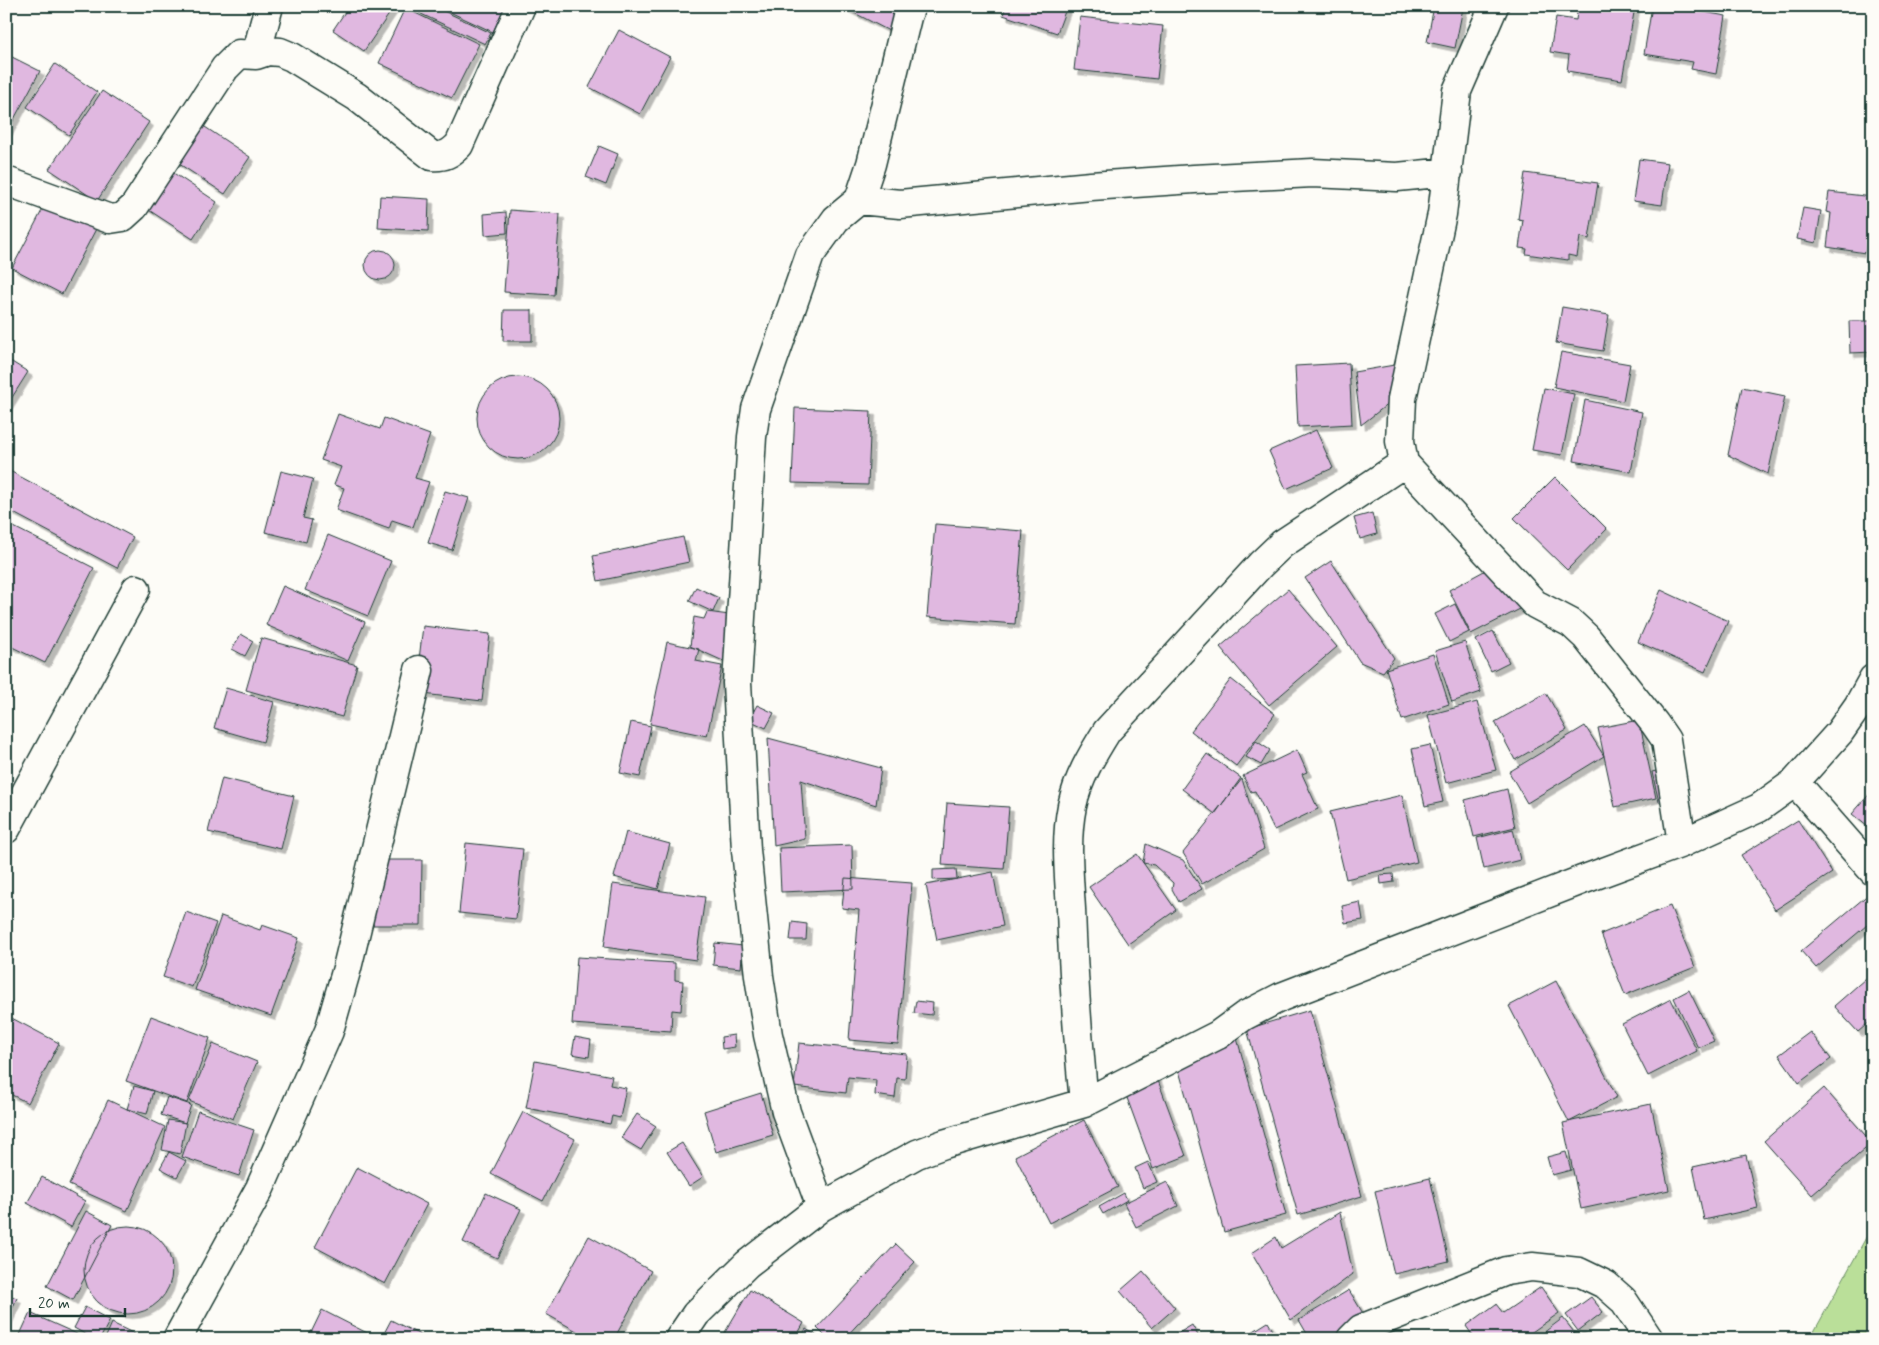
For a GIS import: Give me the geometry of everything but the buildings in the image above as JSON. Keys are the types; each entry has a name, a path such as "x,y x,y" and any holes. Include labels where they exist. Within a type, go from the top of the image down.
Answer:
{"street":[{"path":"256,55 268,6"},
{"path":"6,181 110,219 123,217 134,207 225,68 239,54 256,55 268,51 280,52 292,57 357,97 432,156 441,157 451,154 459,145 521,6"},
{"path":"821,1207 786,1112 768,1035 759,976 746,850 737,683 752,437 756,410 810,255 836,220 859,200 871,164 902,35 911,6"},
{"path":"1494,6 1458,91 1442,214 1402,399 1400,441 1404,463 1535,604 1571,623 1586,637 1655,724 1666,740 1682,843"},
{"path":"859,200 900,204 1091,186 1194,179 1313,174 1397,177 1448,172"},
{"path":"1084,1103 1074,986 1068,840 1072,807 1091,756 1107,731 1261,564 1282,544 1404,463"},
{"path":"6,829 136,589"},
{"path":"177,1339 260,1188 328,1031 347,968 419,670"},
{"path":"679,1339 696,1314 747,1264 821,1207 917,1154 944,1144 1084,1103 1218,1035 1244,1016 1281,997 1682,843 1759,808 1795,782 1839,733 1858,706 1873,679"},
{"path":"1795,782 1873,871"},
{"path":"1351,1339 1361,1329 1506,1271 1532,1268 1579,1272 1606,1285 1624,1300 1649,1339"}],"green space":[{"path":"1873,1225 1873,1339 1810,1339"}]}
